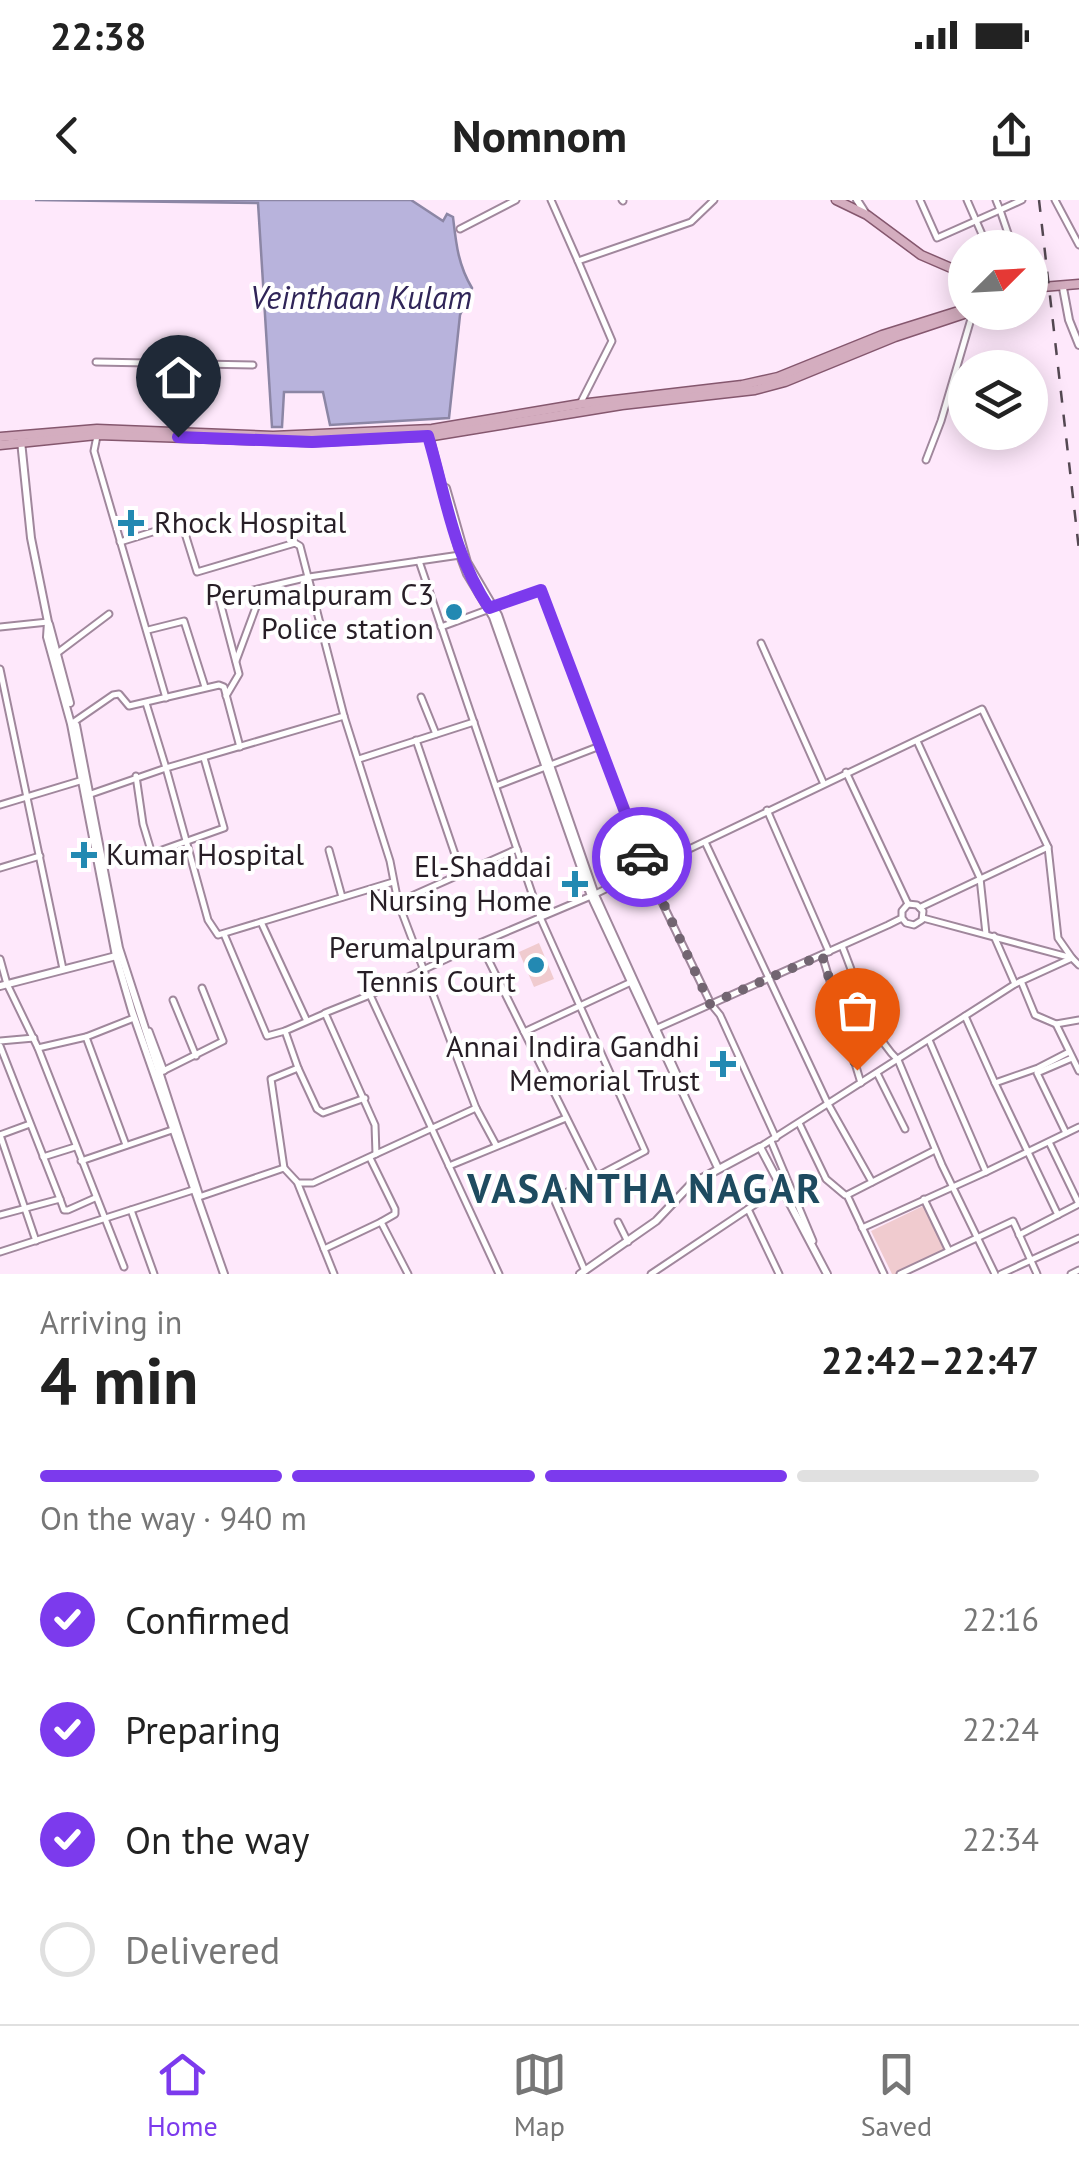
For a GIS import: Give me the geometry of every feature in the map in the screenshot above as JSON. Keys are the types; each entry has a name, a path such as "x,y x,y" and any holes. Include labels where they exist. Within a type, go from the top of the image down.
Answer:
{"main road":[{"path":"836,200 867,215 921,255 948,267"},
{"path":"1048,289 1079,284"},
{"path":"1048,288 1079,284"},
{"path":"97,432 312,442 430,433 742,385 778,376 882,335 948,317"},
{"path":"0,441 97,432 273,436 430,433"}],"street":[{"path":"460,229 516,200"},
{"path":"550,200 612,341 580,408"},
{"path":"578,261 691,222 714,200"},
{"path":"857,200 867,215"},
{"path":"920,200 937,238 1022,200"},
{"path":"968,200 981,230"},
{"path":"996,200 1007,230"},
{"path":"1055,200 1079,245"},
{"path":"1064,288 1069,320 1079,346"},
{"path":"926,460 942,422 964,330"},
{"path":"96,362 253,365"},
{"path":"175,364 179,432"},
{"path":"178,402 182,398 184,364"},
{"path":"97,432 94,451 166,698"},
{"path":"430,433 460,555 472,582 491,607"},
{"path":"430,433 467,562 491,607 593,896 654,1030"},
{"path":"21,438 32,538 119,955 134,1018 159,1073"},
{"path":"120,542 172,526 183,527 196,572 296,543 303,552 344,716 398,902 476,1108 496,1145"},
{"path":"226,696 239,674 220,598 308,577 460,555"},
{"path":"419,562 540,917 645,1151 554,1199 582,1272 661,1216 691,1184 774,1139 1018,982 1072,958"},
{"path":"236,662 262,588"},
{"path":"441,627 541,590 646,869 710,1004 720,1015 808,1223 816,1254"},
{"path":"56,654 110,614"},
{"path":"148,630 184,621 205,687"},
{"path":"0,627 48,622"},
{"path":"48,622 47,637 73,722 88,796"},
{"path":"762,643 824,783"},
{"path":"0,669 62,969"},
{"path":"73,722 113,695 118,694 129,706 222,686 240,748"},
{"path":"421,697 436,734"},
{"path":"146,702 208,920 218,934 393,882"},
{"path":"224,934 266,1036 284,1032 593,896 982,710 1048,847 1058,938 1079,965"},
{"path":"88,796 136,776 344,716"},
{"path":"359,760 474,722"},
{"path":"416,740 461,872"},
{"path":"917,741 980,878 986,934"},
{"path":"496,786 600,746"},
{"path":"134,860 220,832 225,825 204,758"},
{"path":"846,772 908,904"},
{"path":"136,776 152,854"},
{"path":"0,805 82,780"},
{"path":"768,810 826,954 861,1083"},
{"path":"705,842 828,1104 872,1182"},
{"path":"908,904 921,907 1048,847"},
{"path":"398,902 517,849"},
{"path":"329,850 342,896"},
{"path":"0,868 40,856"},
{"path":"593,896 718,1168"},
{"path":"908,904 902,918 906,923 914,926 923,918"},
{"path":"921,907 923,918"},
{"path":"654,1030 902,918"},
{"path":"923,918 1072,958"},
{"path":"261,922 306,1020"},
{"path":"994,936 1035,1015 1056,1024 1079,1020"},
{"path":"480,943 595,1175"},
{"path":"842,946 878,1033 898,1060 952,1185 998,1274 1079,1238"},
{"path":"4,985 119,955"},
{"path":"119,955 159,1073 172,1130 224,1274"},
{"path":"0,959 4,985 34,1038 124,1267"},
{"path":"524,1032 630,983"},
{"path":"159,1073 223,1041 202,988"},
{"path":"370,995 500,1274"},
{"path":"173,1000 196,1056"},
{"path":"142,1013 196,1193"},
{"path":"324,1250 395,1214 373,1156 375,1125 325,1013"},
{"path":"966,1016 1058,1215"},
{"path":"38,1048 86,1037 134,1018"},
{"path":"1056,1024 1079,1071"},
{"path":"284,1032 317,1109 323,1113 365,1098"},
{"path":"86,1037 126,1144"},
{"path":"34,1038 0,1044 30,1124 64,1210 96,1198"},
{"path":"929,1040 986,1172"},
{"path":"995,1083 1071,1054"},
{"path":"1066,1134 1037,1073 1071,1054"},
{"path":"298,1068 269,1082 284,1168 298,1183 334,1274"},
{"path":"877,1073 904,1128"},
{"path":"298,1183 313,1183 476,1108"},
{"path":"449,1166 566,1118"},
{"path":"30,1124 0,1135 36,1240"},
{"path":"798,1124 826,1179 846,1196 884,1274"},
{"path":"862,1228 1079,1128"},
{"path":"81,1161 172,1130"},
{"path":"1019,1235 1078,1204 1049,1142"},
{"path":"43,1156 76,1147"},
{"path":"760,1147 827,1274"},
{"path":"846,1196 936,1150"},
{"path":"0,1165 11,1161"},
{"path":"0,1252 131,1210 284,1168"},
{"path":"650,1274 781,1187"},
{"path":"0,1214 60,1199"},
{"path":"924,1200 948,1249"},
{"path":"748,1208 780,1274"},
{"path":"131,1210 154,1274"},
{"path":"900,1274 1013,1221 1037,1274"},
{"path":"382,1222 408,1274"},
{"path":"618,1222 628,1242"},
{"path":"1070,1274 1079,1270"}],"shaded area":[{"name":"Perumalpuram Tennis Court","path":"539,943 554,979 534,987 519,952"},
{"path":"923,1206 945,1252 892,1274 871,1231"}],"water":[{"name":"Veinthaan Kulam","path":"35,200 411,200 443,221 447,214 453,217 461,262 472,288 460,315 449,418 330,425 323,392 284,392 282,427 272,427 258,203"}],"railway":[{"path":"1039,200 1079,550"}],"way so far":[{"path":"642,857 710,1004 822,955 857,1070"}],"place":[{"name":"Rhock Hospital","path":"131,523"},
{"name":"Perumalpuram C3 Police station","path":"454,612"},
{"name":"Kumar Hospital","path":"84,855"},
{"name":"El-Shaddai Nursing Home","path":"575,884"},
{"name":"Perumalpuram Tennis Court","path":"536,965"},
{"name":"Annai Indira Gandhi Memorial Trust","path":"723,1064"}],"district":[{"name":"VASANTHA NAGAR","path":"645,1189"}],"route":[{"path":"178,437 312,442 428,436 460,555 489,608 541,590 642,857"}]}
